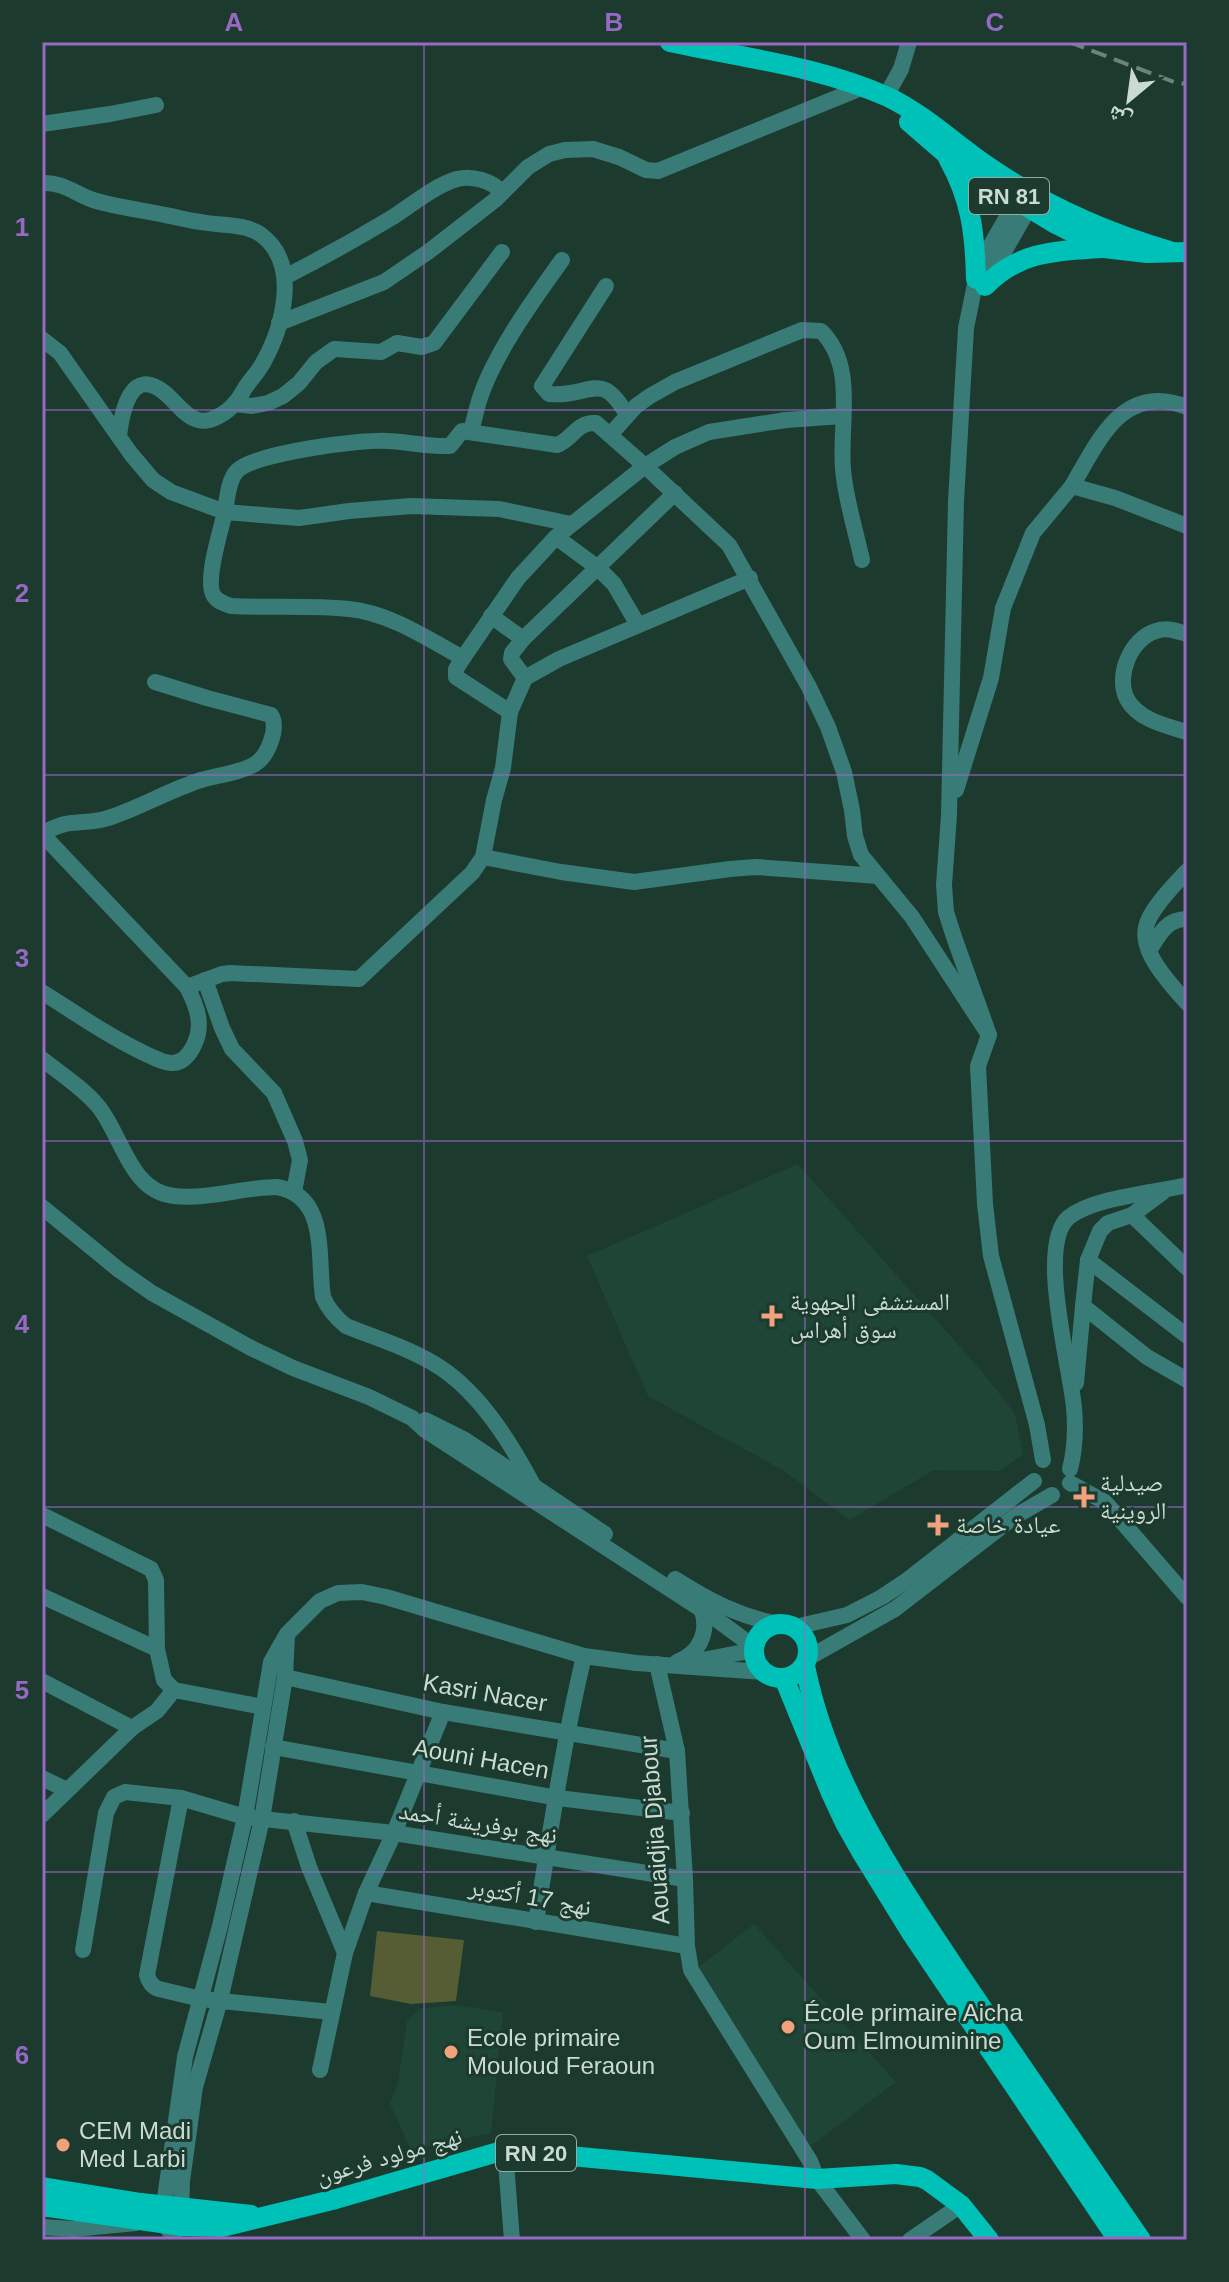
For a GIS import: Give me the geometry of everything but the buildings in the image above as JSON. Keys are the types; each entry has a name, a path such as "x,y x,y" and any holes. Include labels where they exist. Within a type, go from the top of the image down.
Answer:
{"main road":[{"name":"RN 81","path":"670,42 838,77 912,110 983,162 1025,199 1116,235 1178,251"},
{"name":"RN 81","path":"872,92 946,154 1104,248 1147,253 1178,251"},
{"path":"946,154 957,173 972,215 980,283 1026,258 1044,253 1104,248"},
{"path":"1118,2240 918,1944 856,1843 774,1675 755,1658 754,1648 762,1631 770,1626 787,1626 806,1638 806,1662 815,1711 830,1755 879,1850 992,2023 1141,2240"},
{"path":"774,1675 792,1676 806,1662"},
{"name":"نهج مولود فرعون","path":"170,2223 222,2227 336,2199 505,2150 817,2179"},
{"name":"RN 20","path":"817,2179 912,2175 927,2180 961,2205 989,2240"},
{"name":"RN 20","path":"42,2187 170,2223"},
{"name":"RN 20","path":"42,2206 170,2223"}],"street":[{"path":"279,323 384,282 428,252 528,167 549,154 593,149 646,170 658,171 872,92 901,69 909,42"},
{"path":"42,124 156,105"},
{"path":"285,277 459,178 484,180 502,192"},
{"path":"42,183 61,184 95,200 200,222 244,226 272,245 285,277 277,335 261,367 235,404 217,417 195,420 163,391 151,385 141,385 134,388 128,400 121,418 119,436"},
{"path":"1025,199 988,250 966,328 956,501 949,815 944,885 946,912 989,1035 978,1066 986,1217 991,1256 1037,1425 1043,1460"},
{"path":"235,404 252,406 283,396 299,383 316,362 334,349 381,352 397,343 422,347 434,343 502,252"},
{"path":"471,431 488,377 537,295 562,260"},
{"path":"606,286 542,386 549,394 564,396 599,388 608,390 627,415"},
{"path":"610,435 627,415 650,396 675,382 802,330 821,331 837,355 843,378 843,471 862,560"},
{"path":"42,339 60,353 153,480 171,492 225,512 299,518 411,506 499,509 571,524"},
{"path":"949,815 991,678 1003,608 1033,533 1072,486 1107,430 1130,407 1147,401 1170,400 1187,407"},
{"path":"510,712 458,679 456,669 518,578 556,537 645,466 675,447 709,432 786,420 843,416"},
{"path":"463,658 370,613 350,609 231,606 218,600 213,595 211,577 232,477 244,465 259,459 325,446 385,441 450,446 462,431 557,445 568,439 578,427 596,423 729,545 750,578 828,727 844,772 861,855 912,917 989,1035"},
{"path":"1072,486 1115,498 1187,526"},
{"path":"525,678 511,659 523,639 675,493"},
{"path":"556,537 614,584 638,625"},
{"path":"187,987 230,973 359,979 472,873 483,857 503,768 510,712 525,678 559,659 750,578"},
{"path":"491,616 523,639"},
{"path":"1187,634 1169,629 1153,631 1134,648 1121,675 1126,699 1133,707 1160,724 1187,732"},
{"path":"42,992 123,1043 172,1063 187,1056 196,1042 198,1013 187,987 42,834 63,824 105,820 197,782 252,766 262,758 274,728 275,721 271,715 155,682"},
{"path":"483,857 634,882 756,867 878,876"},
{"path":"1187,871 1149,919 1145,930 1149,951 1164,976 1187,1003"},
{"path":"1149,951 1166,925 1177,919 1187,919"},
{"path":"205,980 232,1049 274,1093 295,1141 300,1160 294,1192"},
{"path":"42,1059 98,1106 137,1173 152,1189 176,1197 268,1187 286,1188 308,1203 316,1219 323,1297 336,1318 346,1326 421,1357 456,1380 505,1437 531,1489 688,1587 740,1614 787,1626 829,1621 847,1615 906,1581 1034,1481"},
{"path":"806,1662 895,1609 1014,1517 1063,1492 1070,1476 1074,1452 1074,1407 1088,1260 1100,1231 1108,1223 1132,1215 1162,1192 1183,1186"},
{"path":"1074,1407 1056,1291 1055,1255 1061,1226 1079,1211 1105,1202 1183,1186"},
{"path":"42,1207 119,1270 201,1321 279,1361 452,1432 754,1648"},
{"path":"1132,1215 1187,1268"},
{"path":"1088,1260 1187,1336"},
{"path":"1083,1306 1147,1357 1187,1380"},
{"path":"1052,1495 1041,1491 1034,1481 1035,1469 1043,1460 1056,1458 1062,1460 1070,1476 1105,1502 1187,1597"},
{"path":"42,1515 151,1569 156,1580 157,1649 164,1680 174,1690 263,1707"},
{"path":"170,2223 195,2087 220,2000 254,1818 263,1707 271,1662 287,1634 320,1601 338,1593 362,1592 584,1656 774,1675"},
{"path":"42,1596 157,1649"},
{"path":"670,1664 692,1653 699,1645 705,1626 701,1608"},
{"path":"170,2223 185,2057 273,1747 285,1677 287,1634"},
{"path":"670,1664 754,1648"},
{"path":"536,1922 558,1798 566,1731 584,1656"},
{"name":"Aouaidjia Djabour","path":"670,1664 691,1970 810,2161 817,2179 863,2240"},
{"name":"Kasri Nacer","path":"285,1677 443,1712 677,1751"},
{"path":"42,1681 132,1728"},
{"path":"42,1815 132,1728 157,1711 174,1690"},
{"path":"320,2070 345,1953 366,1893 443,1712"},
{"name":"Aouni Hacen","path":"273,1747 558,1798 682,1813"},
{"path":"42,1778 67,1790"},
{"name":"نهج بوفريشة أحمد","path":"83,1950 104,1825 111,1802 125,1792 181,1798 254,1818 394,1833 685,1879"},
{"path":"181,1798 147,1975 154,1987 201,1999 331,2012"},
{"path":"294,1821 309,1867 345,1953"},
{"name":"نهج 17 أكتوبر","path":"366,1893 687,1946"},
{"path":"505,2150 512,2240"},
{"path":"910,2240 961,2205"},
{"path":"42,2227 73,2229 170,2223"}],"shaded area":[{"name":"المستشفى الجهوية سوق أهراس","path":"798,1164 985,1375 1015,1414 1023,1454 1000,1471 934,1470 849,1520 784,1471 648,1396 587,1256"},
{"name":"École primaire Aicha Oum Elmouminine","path":"754,1924 896,2082 811,2146 692,1972"},
{"path":"377,1931 464,1940 456,2001 411,2004 370,1996"},
{"name":"Ecole primaire Mouloud Feraoun","path":"456,2005 503,2012 491,2133 411,2150 390,2104 398,2082 407,2021 421,2008"}],"railway":[{"path":"1069,42 1174,82 1187,84"}],"place":[{"name":"المستشفى الجهوية سوق أهراس","path":"772,1316"},
{"name":"صيدلية الروينية","path":"1084,1497"},
{"name":"عيادة خاصة","path":"938,1525"},
{"name":"École primaire Aicha Oum Elmouminine","path":"788,2027"},
{"name":"Ecole primaire Mouloud Feraoun","path":"451,2052"},
{"name":"CEM Madi Med Larbi","path":"63,2145"}]}
